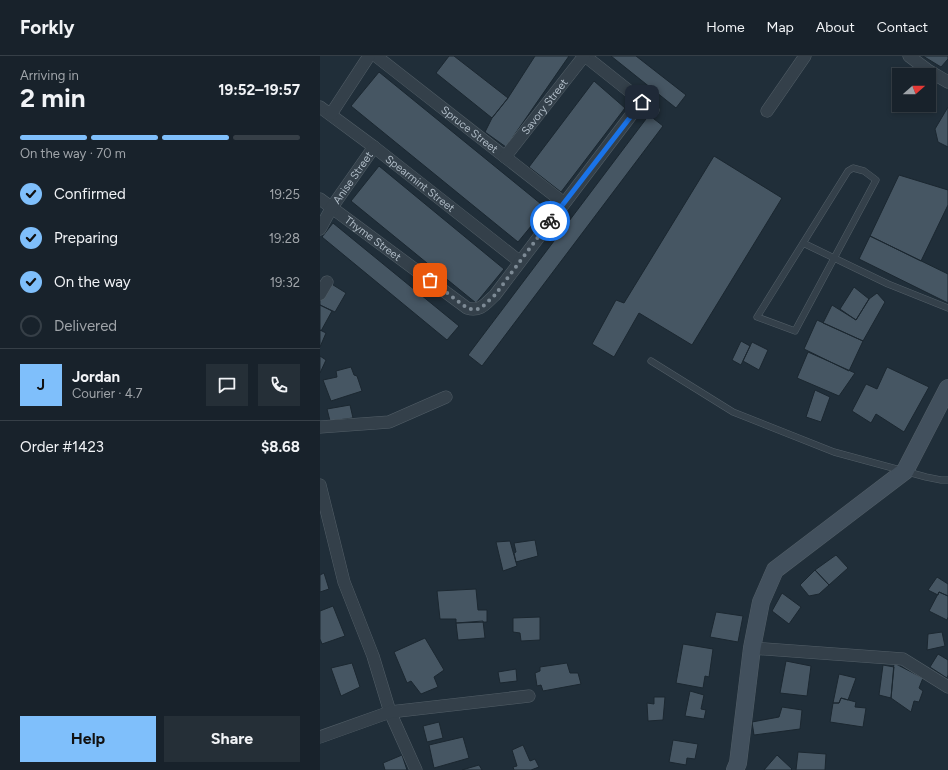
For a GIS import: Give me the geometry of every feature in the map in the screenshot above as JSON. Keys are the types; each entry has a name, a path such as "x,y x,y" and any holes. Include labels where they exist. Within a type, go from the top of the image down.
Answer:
{"street":[{"path":"331,114 369,56"},
{"name":"Spruce Street","path":"376,56 564,203"},
{"path":"585,56 653,110"},
{"name":"Savory Street","path":"505,157 585,56"},
{"path":"767,111 805,56"},
{"path":"909,56 948,82"},
{"path":"519,261 642,102"},
{"name":"Spearmint Street","path":"320,107 374,147 519,261"},
{"name":"Anise Street","path":"320,229 332,207 374,147"},
{"name":"Thyme Street","path":"320,199 467,308 474,310 481,308 495,295 519,261"},
{"path":"320,294 327,282"},
{"path":"735,770 738,764 752,648 762,602 775,570 905,471 948,388"},
{"path":"320,427 389,422 446,397"},
{"path":"320,485 344,582 373,656 390,712 416,770"},
{"path":"752,648 903,659 948,687"},
{"path":"320,738 390,712 529,696"}],"lane":[{"path":"854,168 864,171 876,180 795,331 757,317 803,243 848,171 854,168"},
{"path":"803,243 888,284 948,308"},
{"path":"650,361 733,412 834,452 934,479 948,480"}],"building":[{"path":"449,56 454,56 508,98 492,118 436,73"},
{"path":"535,56 569,56 506,147 485,132 492,118 508,98"},
{"path":"611,56 636,56 686,95 676,108"},
{"path":"923,56 948,56 948,59 941,67"},
{"path":"379,72 546,208 518,242 351,106"},
{"path":"594,81 625,108 561,192 529,167"},
{"path":"948,107 948,147 938,142 935,129"},
{"path":"649,115 663,126 482,366 468,355"},
{"path":"714,156 782,198 692,345 639,313 614,357 592,344 616,300 624,303"},
{"path":"379,166 504,269 476,303 351,201"},
{"path":"899,175 948,190 948,205 921,261 870,236"},
{"path":"333,223 459,326 447,340 322,237"},
{"path":"870,236 948,274 948,303 859,259"},
{"path":"330,283 346,293 335,312 320,305 320,301"},
{"path":"854,287 869,299 856,320 840,309"},
{"path":"877,293 885,302 863,341 823,323 832,305 856,320 869,299"},
{"path":"320,305 332,311 321,331 320,330"},
{"path":"817,320 863,341 849,371 804,349"},
{"path":"320,330 326,333 320,347"},
{"path":"741,341 750,346 741,365 732,360"},
{"path":"752,342 768,350 759,370 743,361"},
{"path":"808,352 855,373 839,396 797,378"},
{"path":"320,356 326,360 320,373"},
{"path":"351,367 354,375 357,376 362,391 331,401 323,380 337,377 336,371"},
{"path":"887,367 929,387 904,432 876,414 871,423 852,411 866,384 877,389"},
{"path":"815,390 830,397 821,422 806,417"},
{"path":"350,405 353,418 330,421 327,409"},
{"path":"535,540 538,556 516,562 514,543"},
{"path":"510,541 517,566 503,571 496,542"},
{"path":"836,555 848,568 829,585 815,570"},
{"path":"815,570 829,585 819,594 809,596 800,585"},
{"path":"324,573 329,589 320,592 320,575"},
{"path":"937,577 948,584 948,596 939,592 938,595 928,590"},
{"path":"476,589 478,610 487,610 487,622 456,623 456,619 440,619 437,591"},
{"path":"939,592 948,596 947,620 929,611"},
{"path":"782,593 801,607 789,624 772,611"},
{"path":"333,606 345,636 322,644 320,639 320,611"},
{"path":"716,612 743,616 738,642 710,637"},
{"path":"540,617 540,640 521,641 520,633 513,632 513,618"},
{"path":"483,621 485,638 458,640 456,623"},
{"path":"942,632 945,646 927,650 928,634"},
{"path":"425,638 444,670 434,677 438,687 421,694 411,681 407,683 394,652"},
{"path":"683,644 713,649 709,677 705,676 703,688 676,683"},
{"path":"938,654 948,660 947,678 930,667"},
{"path":"786,661 811,666 807,696 780,693"},
{"path":"352,663 360,687 341,696 331,668"},
{"path":"567,663 570,673 578,673 581,684 543,691 541,685 537,686 535,673 540,671 540,667"},
{"path":"894,663 923,678 919,688 923,691 919,702 914,701 911,712 891,698"},
{"path":"883,665 894,667 891,698 879,695"},
{"path":"516,669 517,681 500,683 498,672"},
{"path":"839,674 856,678 848,700 841,698 839,703 833,703"},
{"path":"690,691 704,695 701,709 706,710 704,719 685,716"},
{"path":"654,697 665,697 663,720 648,721 647,703 654,704"},
{"path":"841,698 856,702 855,707 866,708 863,727 830,722 833,703 839,703"},
{"path":"782,707 802,710 800,729 754,735 752,722 779,717"},
{"path":"439,722 443,738 427,742 423,726"},
{"path":"463,737 469,758 434,768 429,745"},
{"path":"673,740 698,744 695,759 687,758 686,765 669,762"},
{"path":"523,745 530,761 535,759 539,767 531,770 514,770 513,767 517,766 512,750"},
{"path":"798,752 826,754 825,770 796,770"},
{"path":"402,755 407,770 385,770 383,763"},
{"path":"777,755 792,769 791,770 764,770"},
{"path":"479,765 482,770 462,770"}],"way so far":[{"path":"430,280 467,308 474,310 481,308 495,295 550,221"}],"route":[{"path":"550,221 642,102"}]}
